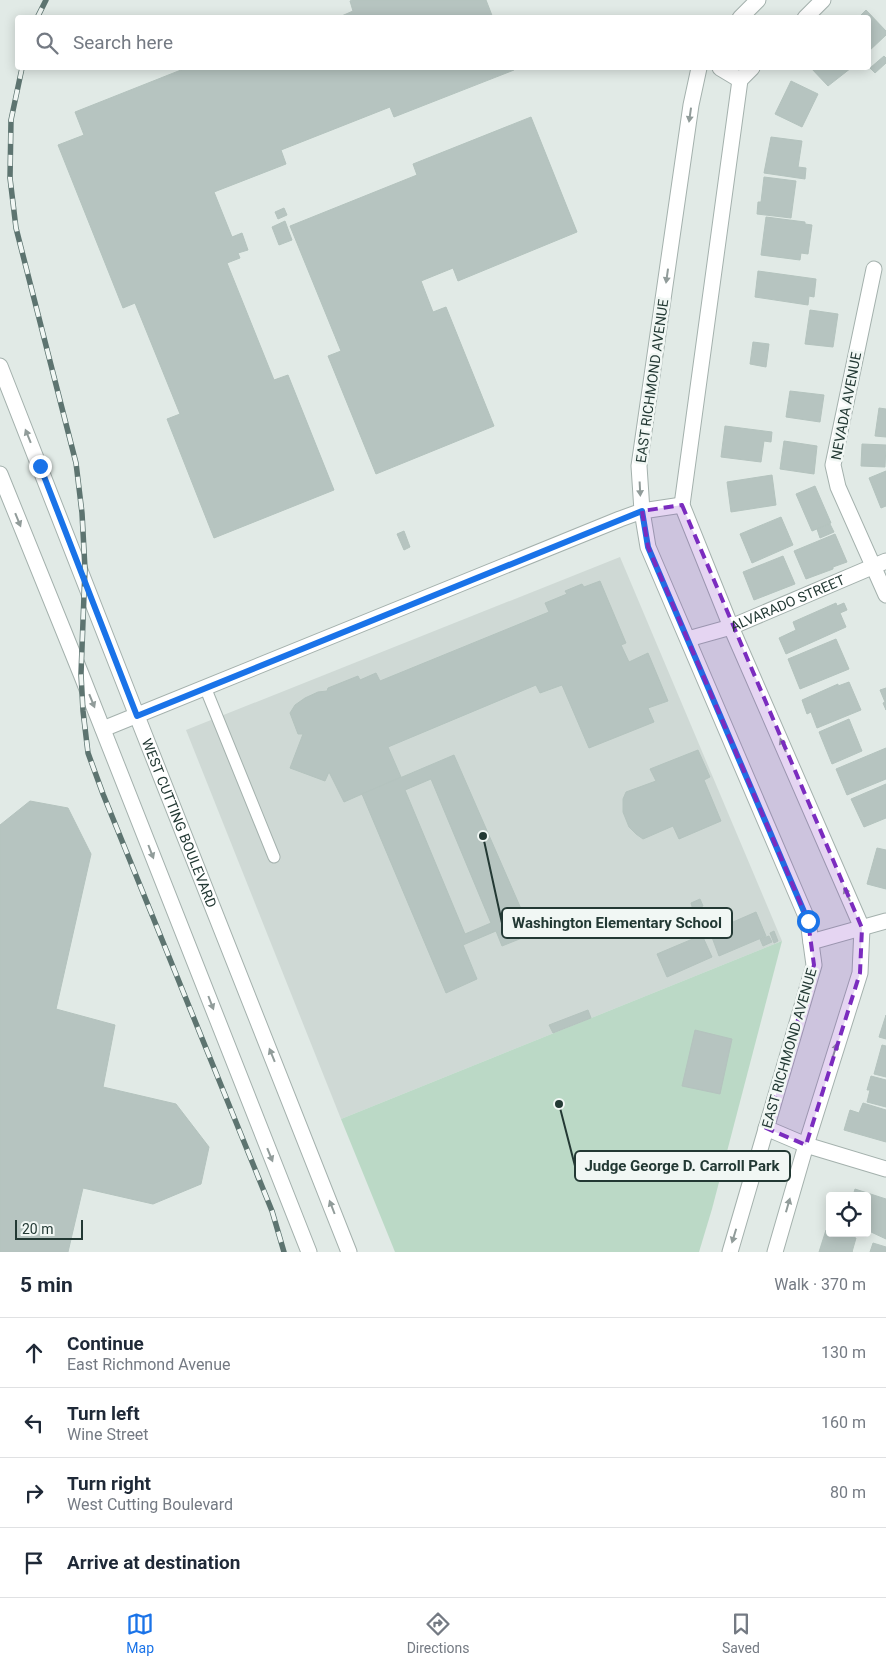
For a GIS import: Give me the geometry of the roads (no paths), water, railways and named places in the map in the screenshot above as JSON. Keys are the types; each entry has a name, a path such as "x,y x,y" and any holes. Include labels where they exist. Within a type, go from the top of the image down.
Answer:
{"street":[{"path":"743,15 758,0"},
{"path":"808,15 824,0"},
{"name":"EAST RICHMOND AVENUE","path":"699,70 691,105 639,466 642,511 648,547 808,921 814,965 730,1252"},
{"path":"723,70 740,80"},
{"path":"750,70 740,80 682,504 731,627 862,928 860,973 806,1144 775,1252"},
{"name":"NEVADA AVENUE","path":"874,269 833,465 838,487 880,564 886,595"},
{"name":"WEST CUTTING BOULEVARD","path":"0,366 5,391 137,716 349,1252"},
{"path":"0,474 103,729 308,1252"},
{"path":"103,729 642,511 682,504"},
{"name":"ALVARADO STREET","path":"688,639 731,627 880,564"},
{"path":"811,942 886,921"},
{"path":"766,1128 806,1144 886,1169"}],"lane":[{"path":"205,687 274,857"}],"railway":[{"path":"38,15 46,0"},
{"path":"22,70 11,120 10,178 16,228 76,463 82,513 85,569 81,674 88,753 272,1211 284,1252"}],"place":[{"name":"Washington Elementary School","path":"483,836"},
{"name":"Judge George D. Carroll Park","path":"559,1104"}]}
